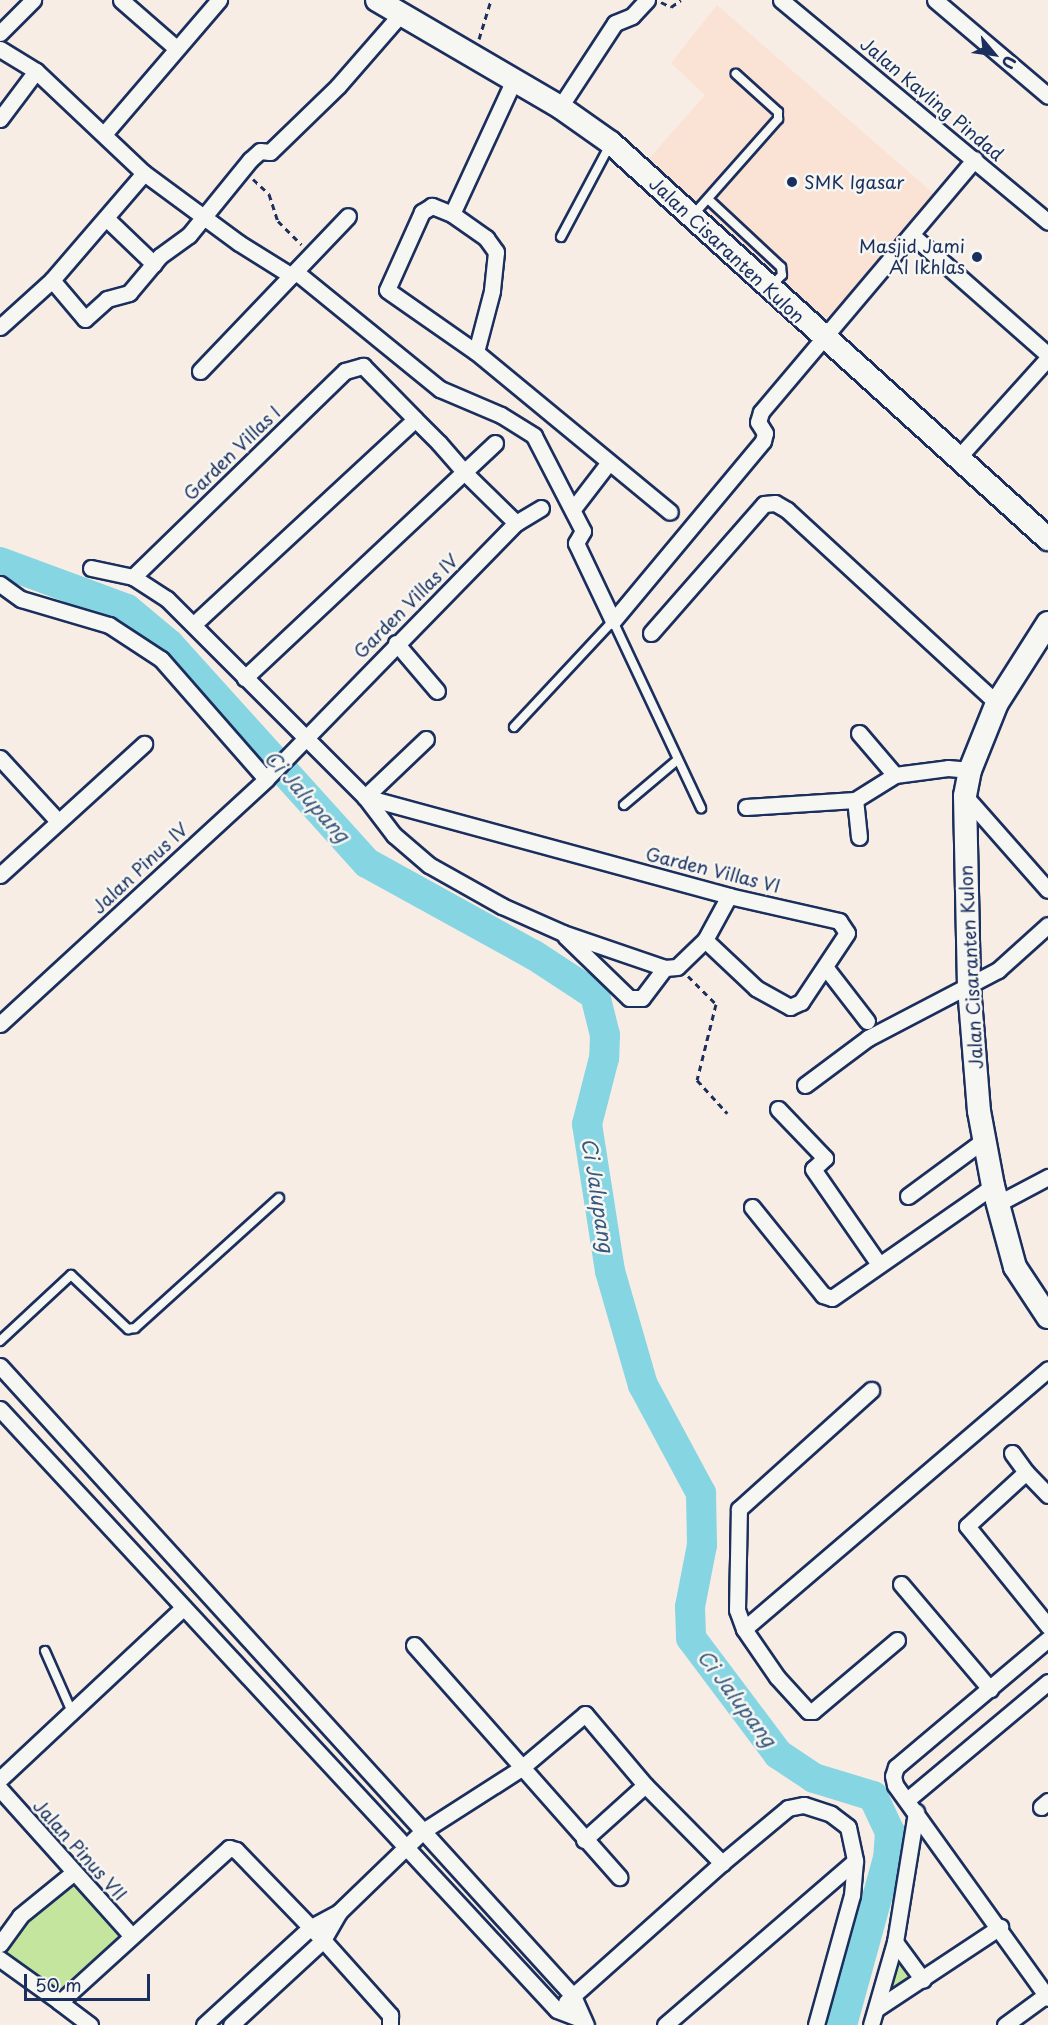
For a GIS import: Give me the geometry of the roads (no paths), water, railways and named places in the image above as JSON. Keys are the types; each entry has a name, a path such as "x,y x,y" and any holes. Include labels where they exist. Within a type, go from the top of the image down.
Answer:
{"main road":[{"name":"Jalan Cisaranten Kulon","path":"377,0 513,82 560,107 610,143 825,340 1048,539"},
{"name":"Jalan Cisaranten Kulon","path":"1048,623 997,703 970,770 964,796 969,987 984,1140 995,1195 1015,1267 1048,1317"}],"street":[{"path":"4,29 33,0"},
{"path":"121,0 176,48"},
{"path":"104,134 219,0"},
{"path":"560,107 615,23 632,16 647,0"},
{"path":"935,0 1048,96"},
{"name":"Jalan Kavling Pindad","path":"785,3 1048,222"},
{"path":"52,280 85,319 107,299 129,293 154,264 189,235 260,151 270,152 338,86 400,15"},
{"path":"0,49 36,71 144,173 203,217 294,274 440,389 501,415 534,436 583,531 576,543 614,621 763,441 765,433 758,418 975,159"},
{"path":"0,119 36,71"},
{"path":"452,214 513,82"},
{"path":"0,327 52,280 107,219 144,173"},
{"path":"476,352 492,291 496,252 486,238 452,214 432,206 422,212 387,290 476,352 670,512"},
{"path":"200,371 348,216"},
{"path":"107,219 154,264"},
{"path":"912,235 1048,356 958,458"},
{"name":"Garden Villas I","path":"133,577 345,370 363,366 415,418"},
{"path":"194,624 415,418 464,472 516,523"},
{"path":"244,678 495,443"},
{"path":"573,509 609,462"},
{"path":"651,633 764,504 775,503 787,510 997,703"},
{"name":"Garden Villas IV","path":"303,742 396,643 516,523 541,508"},
{"path":"91,568 133,577 167,599 194,624 303,742 364,797 394,835 429,865 502,906 563,933 671,968"},
{"path":"0,584 21,599 109,625 161,659 269,776"},
{"path":"396,643 437,691"},
{"path":"859,734 895,775"},
{"path":"364,797 426,740"},
{"name":"Jalan Pinus IV","path":"0,1024 303,742"},
{"path":"0,875 144,744"},
{"path":"0,758 58,821"},
{"path":"746,807 855,800 895,775 948,768 970,770"},
{"path":"964,796 1048,890"},
{"name":"Garden Villas VI","path":"364,797 729,896 840,921 847,933 826,968 801,1002 790,1007 756,988 705,940"},
{"path":"855,800 859,837"},
{"path":"563,933 629,998 642,998 671,968 705,940 729,896"},
{"path":"805,1085 868,1038 998,970 1048,926"},
{"path":"826,968 867,1021"},
{"path":"778,1109 825,1158 813,1169 879,1263"},
{"path":"908,1196 984,1140"},
{"path":"752,1207 827,1297 832,1298 879,1263 995,1195 1048,1177"},
{"path":"0,1366 573,1996 584,2022"},
{"path":"744,1629 1048,1369"},
{"path":"871,1390 739,1509 737,1610 744,1629 777,1677 808,1711 813,1711 897,1640"},
{"path":"0,1409 404,1848 557,2010 584,2022"},
{"path":"1012,1453 1048,1495"},
{"path":"1026,1472 967,1527 1048,1626"},
{"path":"184,1608 194,1579"},
{"path":"901,1584 990,1689"},
{"path":"0,1779 184,1608 213,1599"},
{"path":"1005,2025 1047,1996 1000,1927 895,1785 896,1767 1048,1639"},
{"path":"414,1645 520,1768 619,1877"},
{"path":"871,2025 895,1942 911,1806 1048,1682"},
{"path":"204,2025 311,1928 339,1912 423,1831 520,1768 587,1714 645,1785 722,1863"},
{"path":"584,1840 645,1785"},
{"name":"Jalan Pinus VII","path":"0,1789 131,1935"},
{"path":"557,2010 722,1863 788,1808 804,1805 831,1814 848,1827 855,1861 852,1895 816,2025"},
{"path":"60,2002 131,1935 230,1848 236,1850 323,1940 390,2015 390,2025"},
{"path":"665,2025 855,1861"},
{"path":"0,1944 20,1916 73,1873"},
{"path":"231,2025 323,1940 339,1912"},
{"path":"876,2009 1000,1927"},
{"path":"895,1942 923,1980"},
{"path":"0,1959 90,2025"}],"lane":[{"path":"691,217 778,119 778,112 736,74"},
{"path":"561,237 610,143"},
{"path":"708,199 781,267 782,275 769,289"},
{"path":"514,726 614,621 676,761 701,808"},
{"path":"624,806 676,761"},
{"path":"0,1341 71,1275 128,1329 135,1328 279,1198"},
{"path":"45,1650 72,1712"}],"waterway":[{"name":"Ci Jalupang","path":"0,562 127,609 169,644 367,863 534,955 595,995 605,1035 604,1058 587,1124 610,1271 643,1385 701,1493 702,1545 690,1607 691,1638 778,1754 814,1778 873,1796 890,1832 888,1858 842,2025"}],"place":[{"name":"SMK Igasar","path":"792,182"},
{"name":"Masjid Jami Al Ikhlas","path":"977,257"}]}
